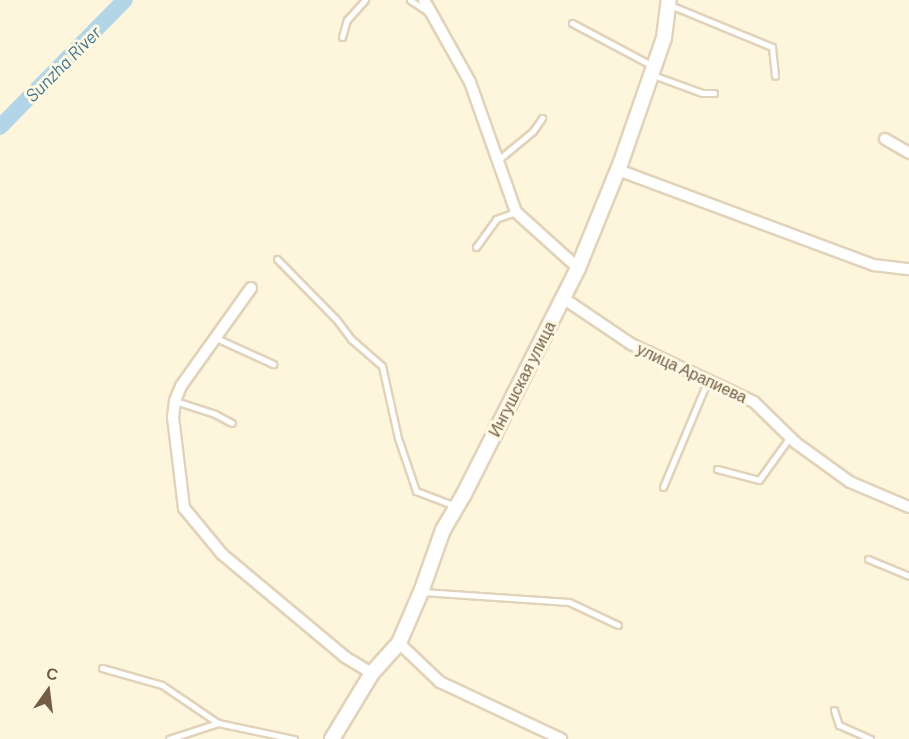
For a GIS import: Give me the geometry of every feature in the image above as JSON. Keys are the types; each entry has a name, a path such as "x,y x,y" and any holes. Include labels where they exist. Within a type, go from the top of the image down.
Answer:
{"street":[{"path":"424,0 470,82 516,212 578,268"},
{"name":"Ингушская улица","path":"332,739 372,673 399,642 421,592 443,530 464,494 578,268 618,170 653,71 664,38 668,2"},
{"path":"885,139 909,153"},
{"path":"618,170 874,266 909,269"},
{"path":"251,288 181,386 175,401 173,417 184,508 222,555 345,657 372,673"},
{"name":"улица Арапиева","path":"563,298 631,344 754,402 790,437 850,482 909,507"},
{"path":"399,642 440,682 561,739"}],"lane":[{"path":"342,37 347,20 365,0"},
{"path":"410,0 434,17"},
{"path":"668,2 772,47 775,76"},
{"path":"572,23 653,71 702,93 714,93"},
{"path":"498,160 533,131 542,118"},
{"path":"476,247 495,219 516,212"},
{"path":"277,259 336,319 351,339 382,366 398,438 416,491 455,506"},
{"path":"216,338 273,364"},
{"path":"663,487 708,380"},
{"path":"175,401 215,414 232,423"},
{"path":"717,469 759,480 790,437"},
{"path":"868,559 909,576"},
{"path":"421,592 569,602 618,625"},
{"path":"102,668 162,685 218,723 294,739"},
{"path":"834,710 839,725 870,739"},
{"path":"169,739 218,723"}],"waterway":[{"name":"Sunzha River","path":"0,127 125,0"}]}
